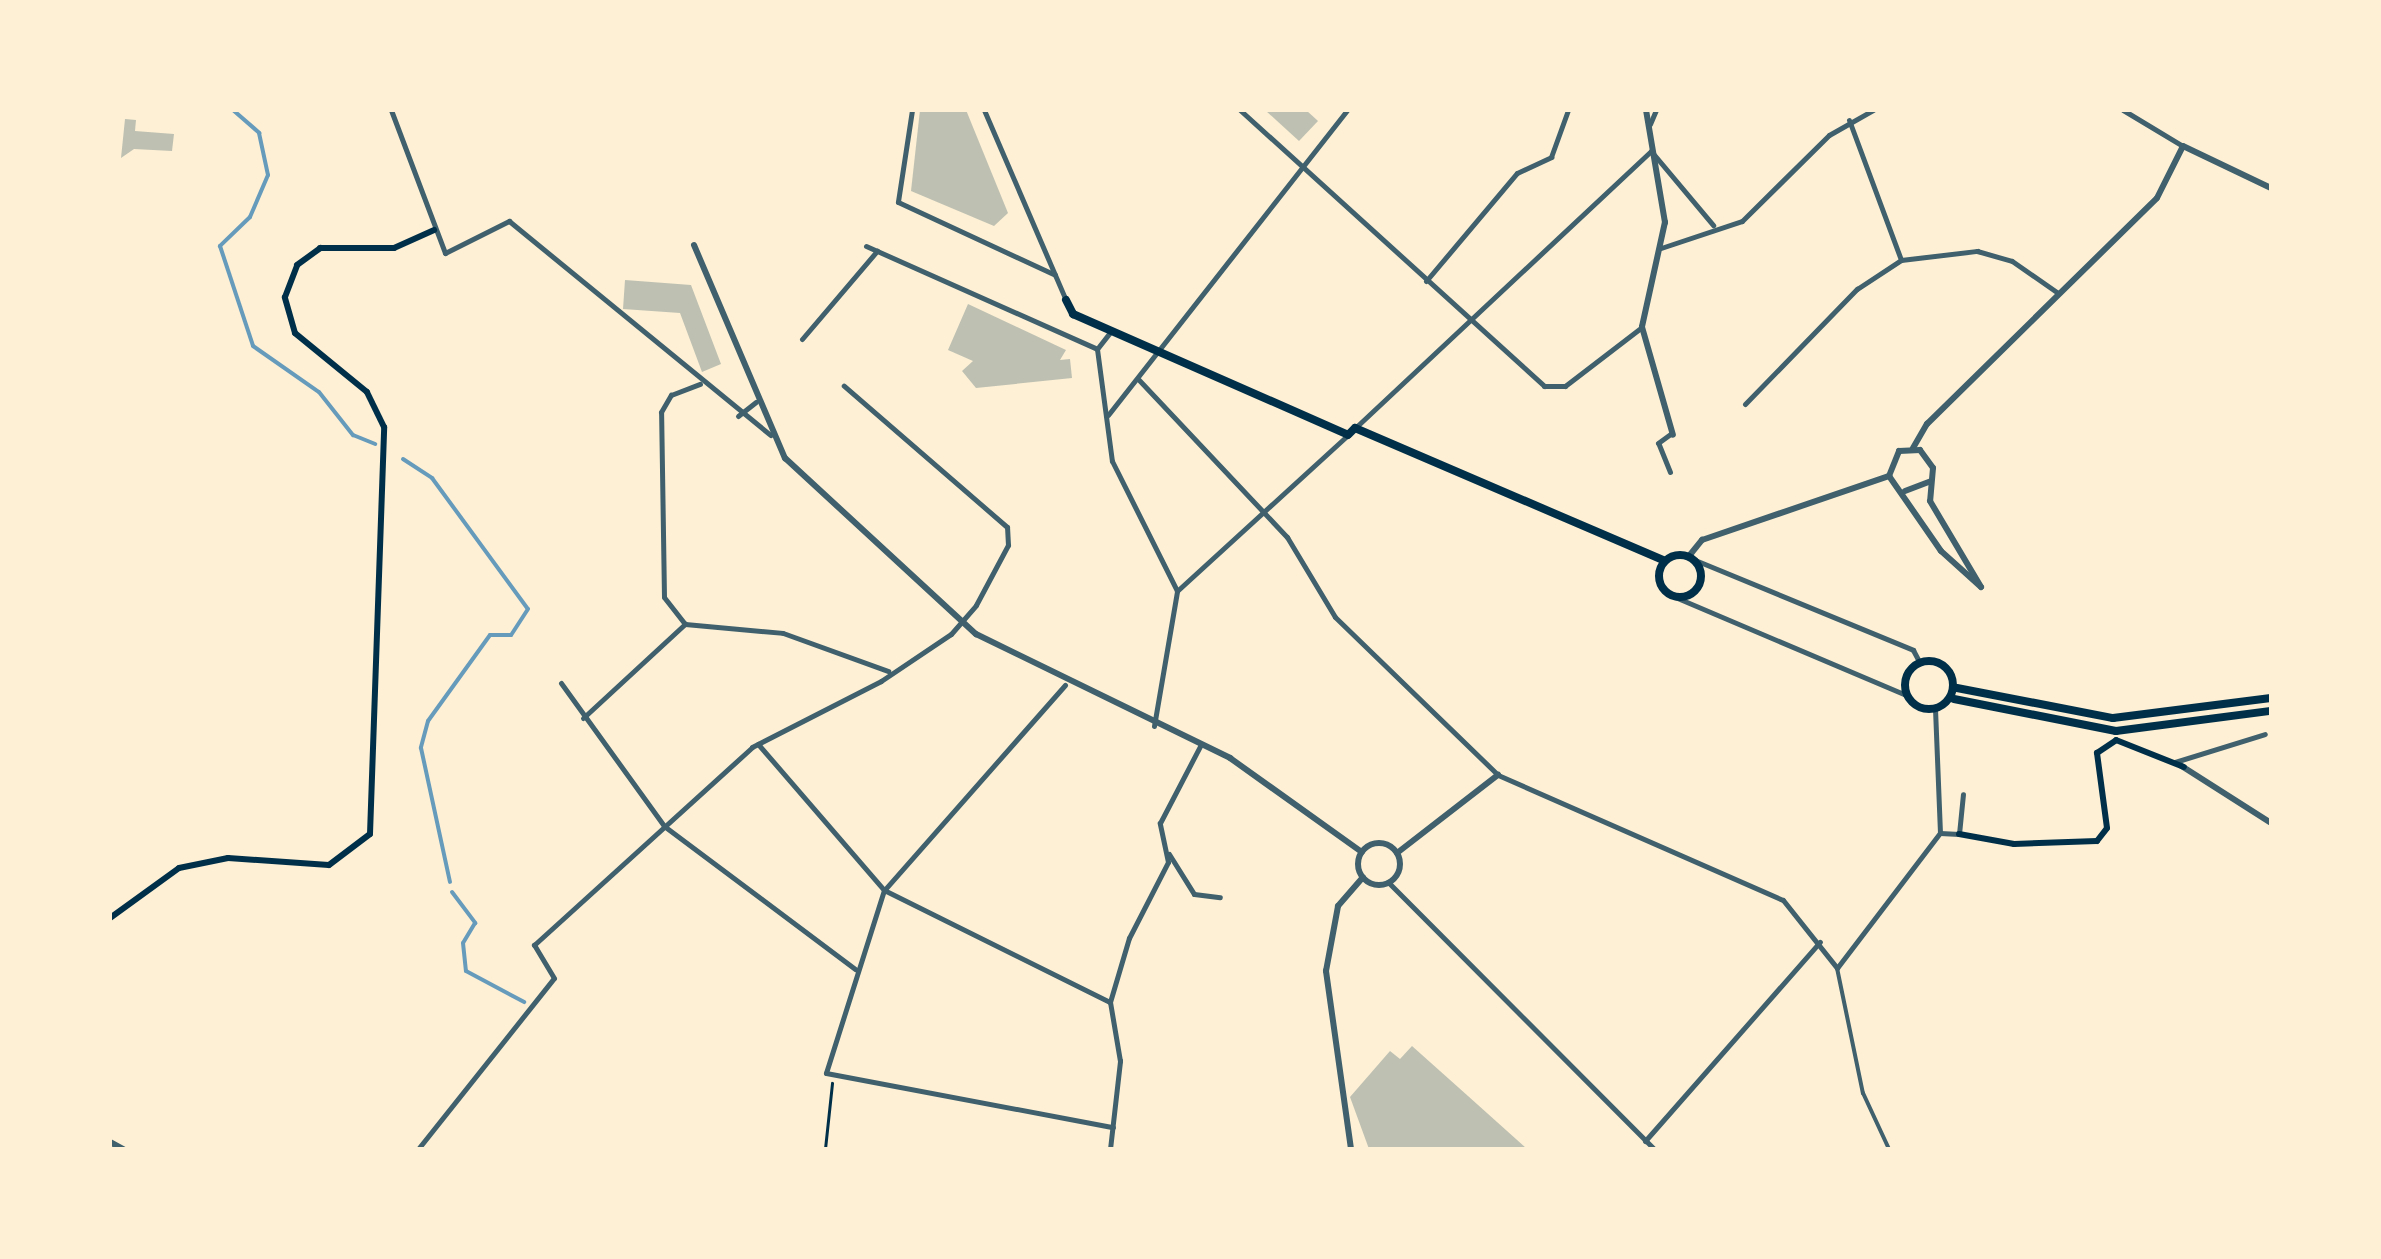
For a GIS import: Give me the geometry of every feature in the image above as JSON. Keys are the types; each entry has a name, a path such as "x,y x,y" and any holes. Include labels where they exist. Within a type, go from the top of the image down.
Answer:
{"main road":[{"path":"110,918 179,868 237,858 328,865 370,834 383,421 367,392 295,333 285,298 297,265 320,248 394,248 434,230"},
{"path":"1066,300 1073,314 1161,353 1665,561 1692,558 1701,583 1675,597 1658,578 1665,561"},
{"path":"1954,699 1957,688 1948,671 1920,662 1902,674 1906,695 1936,707 1954,699 2051,724 2170,730 2271,710"},
{"path":"1957,688 2053,712 2152,718 2271,698"},
{"path":"1959,834 2014,844 2097,841 2107,828 2096,753 2116,740 2184,767"}],"street":[{"path":"391,110 445,253 510,220 738,416 770,435 963,620 1065,685 1266,780 1362,852 1364,878 1338,906 1326,971 1351,1149"},
{"path":"912,110 898,202 1055,275"},
{"path":"1240,110 1469,320 1555,389 1642,327"},
{"path":"1108,416 1347,110"},
{"path":"1426,281 1517,173 1551,157 1568,110"},
{"path":"1646,110 1651,151 1665,202 1661,248 1642,327 1673,434 1658,443 1670,472"},
{"path":"1649,126 1656,110"},
{"path":"1661,248 1742,222 1849,120 1874,110"},
{"path":"2123,110 2183,146 2271,188"},
{"path":"986,111 1066,300"},
{"path":"1849,120 1901,260"},
{"path":"1890,476 1894,456 1913,448 2058,294 2157,198 2183,146"},
{"path":"1651,151 1713,224"},
{"path":"1178,590 1651,151"},
{"path":"694,245 770,435"},
{"path":"866,246 1097,348"},
{"path":"802,339 877,252"},
{"path":"1745,404 1857,289 1901,260 1977,252 2012,262 2058,294"},
{"path":"1111,331 1097,348 1112,461 1178,590 1154,726"},
{"path":"1139,380 1264,511 1335,617 1498,775 1595,824 1783,900 1837,968 1862,1092 1889,1149"},
{"path":"700,384 671,396 660,412 664,597 685,624 783,633 888,671"},
{"path":"418,1149 554,978 534,945 758,744 888,671 963,620 1008,546 1008,527 844,386"},
{"path":"738,416 756,402"},
{"path":"1890,476 1904,491 1941,551 1982,587 1956,553 1929,482 1930,461 1913,448"},
{"path":"1890,476 1702,540 1692,558 1913,650 1920,662"},
{"path":"1904,491 1929,482"},
{"path":"1675,597 1906,695"},
{"path":"583,718 685,624"},
{"path":"560,684 664,826 855,969"},
{"path":"1065,685 884,890 855,969 826,1074 832,1082 1113,1127"},
{"path":"1837,968 1940,834 1936,707"},
{"path":"2173,760 2266,734"},
{"path":"758,744 884,890 1110,1002"},
{"path":"1200,746 1160,823 1169,854 1194,894 1220,896"},
{"path":"2173,760 2271,823"},
{"path":"1388,882 1397,853 1498,775"},
{"path":"1940,834 1959,834 1964,794"},
{"path":"1362,852 1380,843 1397,853"},
{"path":"1110,1149 1120,1061 1110,1002 1169,854"},
{"path":"1364,878 1388,882 1654,1149"},
{"path":"1644,1142 1820,942"},
{"path":"110,1142 122,1149"}],"path":[{"path":"825,1149 832,1082"}],"building":[{"path":"920,110 966,110 1008,213 994,226 911,191"},
{"path":"1265,110 1306,110 1318,121 1299,141"},
{"path":"125,119 136,120 135,131 174,134 172,151 134,149 121,158"},
{"path":"625,280 691,285 721,364 702,372 680,313 623,309"},
{"path":"968,304 1066,350 1060,360 1070,359 1072,378 976,388 962,371 973,361 948,350"},
{"path":"1412,1046 1527,1149 1369,1149 1350,1097 1390,1051 1400,1059"}],"waterway":[{"path":"233,110 259,133 268,175 250,217 220,246 253,346 319,392 353,435 375,444"},
{"path":"403,459 432,478 528,609 511,635 490,635 428,721 421,748 450,882"},
{"path":"452,892 475,923 463,943 466,971 524,1002"}]}
